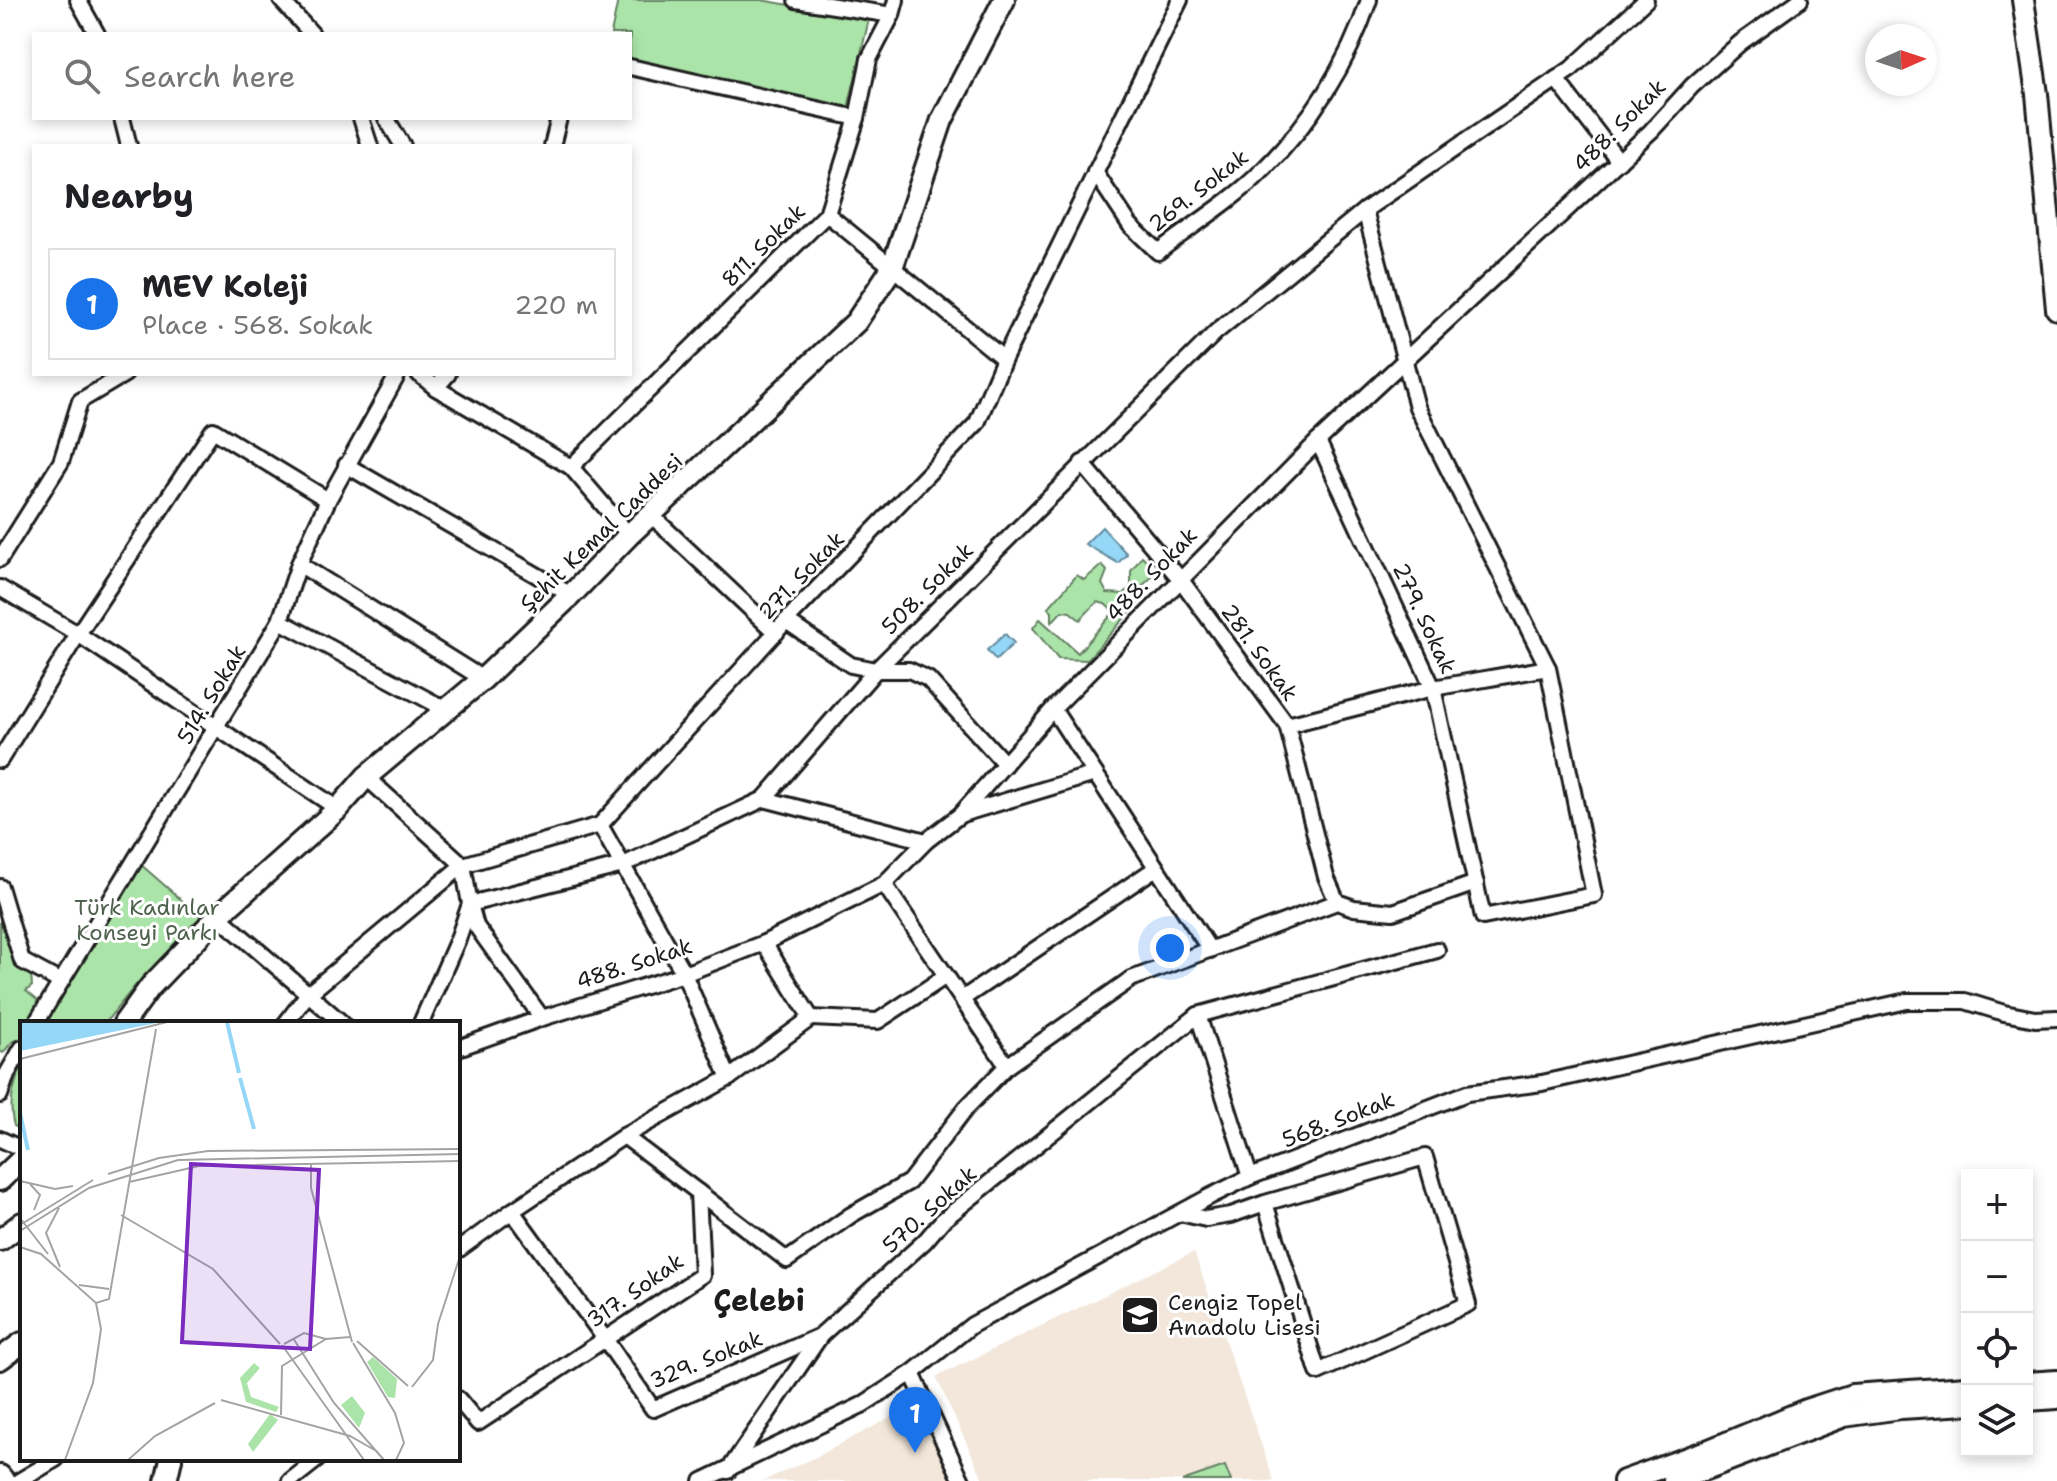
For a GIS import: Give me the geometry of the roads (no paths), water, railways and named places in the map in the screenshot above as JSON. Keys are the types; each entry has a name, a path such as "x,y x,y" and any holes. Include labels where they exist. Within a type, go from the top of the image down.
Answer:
{"main road":[{"name":"Şehit Kemal Caddesi","path":"125,1021 150,987 218,916 338,809 366,777 483,679 629,535 856,322 892,268 942,120 1004,0"},
{"path":"2023,0 2037,94 2057,309"},
{"path":"0,1180 20,1161"},
{"path":"0,1240 20,1225"},
{"path":"0,1359 20,1344"},
{"path":"2033,1383 2057,1381"},
{"path":"1624,1481 1852,1395 1961,1387"},
{"path":"2033,1400 2057,1398"},
{"path":"1674,1481 1844,1416 1961,1404"},
{"path":"166,1481 171,1461"},
{"path":"0,1476 4,1481"}],"street":[{"path":"78,0 96,32"},
{"path":"281,0 310,32"},
{"path":"796,0 892,15"},
{"name":"811. Sokak","path":"571,467 827,214 857,118 869,59 892,15 896,0"},
{"name":"271. Sokak","path":"600,825 786,621 977,423 1004,359 1180,0"},
{"name":"269. Sokak","path":"1095,172 1130,225 1158,252 1260,173 1311,115 1356,38 1369,0"},
{"name":"508. Sokak","path":"470,904 623,865 764,799 876,670 1216,332 1365,210 1571,69 1646,0"},
{"name":"488. Sokak","path":"460,1047 684,974 764,943 884,884 926,841 960,815 1053,709 1318,441 1619,161 1692,86 1791,3"},
{"path":"632,67 857,118"},
{"path":"1556,79 1619,161"},
{"path":"122,120 128,144"},
{"path":"362,120 369,144"},
{"path":"387,120 402,144"},
{"path":"552,144 558,120"},
{"path":"1287,725 1433,688 1548,668 1417,407 1365,210"},
{"path":"827,214 1004,359"},
{"path":"0,559 61,462 80,401 122,376"},
{"name":"514. Sokak","path":"37,1021 280,621 299,564 328,500 397,376"},
{"path":"421,376 436,388 571,467 629,535"},
{"path":"436,388 446,376"},
{"path":"0,760 78,634 213,430 328,500"},
{"name":"279. Sokak","path":"1318,441 1433,688 1483,917 1594,895 1548,668"},
{"name":"281. Sokak","path":"1082,463 1181,580 1287,725 1326,877 1337,902"},
{"path":"346,465 571,595"},
{"path":"651,515 776,633"},
{"path":"299,564 483,679"},
{"path":"0,588 78,634 338,809"},
{"path":"280,621 447,710"},
{"path":"786,621 851,665 876,670 909,670 928,679 1005,764"},
{"path":"1053,709 1210,950"},
{"path":"960,815 1095,774"},
{"path":"366,777 463,865 476,926 542,1018"},
{"path":"764,799 926,841"},
{"path":"288,1021 307,995 463,865 600,825 684,974 729,1078"},
{"path":"962,999 1156,868"},
{"path":"624,1136 787,1260 851,1215 909,1182 966,1108 1007,1066 1131,979 1337,902 1354,908 1393,912 1476,883"},
{"path":"884,884 1007,1066"},
{"path":"0,887 22,961 59,981"},
{"path":"422,1021 470,904"},
{"path":"218,916 340,1021"},
{"path":"764,943 811,1018"},
{"path":"1250,1177 1198,1015 1437,950"},
{"path":"460,1249 624,1136 729,1078 811,1018 878,1021 946,976"},
{"name":"568. Sokak","path":"702,1481 862,1405 912,1373 972,1325 1250,1177 1467,1093 1542,1083 1907,1001 1965,1001 2035,1019 2057,1018"},
{"name":"570. Sokak","path":"728,1471 821,1335 925,1241 942,1221 1198,1015"},
{"path":"0,1095 4,1072 20,1051"},
{"path":"0,1139 20,1148"},
{"path":"1180,1213 1206,1219 1231,1215 1265,1203 1425,1157 1468,1304 1318,1372 1265,1203"},
{"name":"317. Sokak","path":"460,1401 478,1423 702,1275 698,1192"},
{"name":"329. Sokak","path":"512,1211 653,1409 821,1335"},
{"path":"912,1373 962,1481"},
{"path":"19,1481 53,1461"},
{"path":"290,1481 315,1461"}],"water":[{"path":"1102,527 1127,554 1118,563 1085,544"},
{"path":"1005,634 1014,643 996,660 987,650"}],"place":[{"name":"Cengiz Topel Anadolu Lisesi","path":"1140,1315"},
{"name":"MEV Koleji","path":"915,1453"}],"district":[{"name":"Çelebi","path":"759,1301"}],"park label":[{"name":"Türk Kadınlar Konseyi Parkı","path":"147,920"}]}
